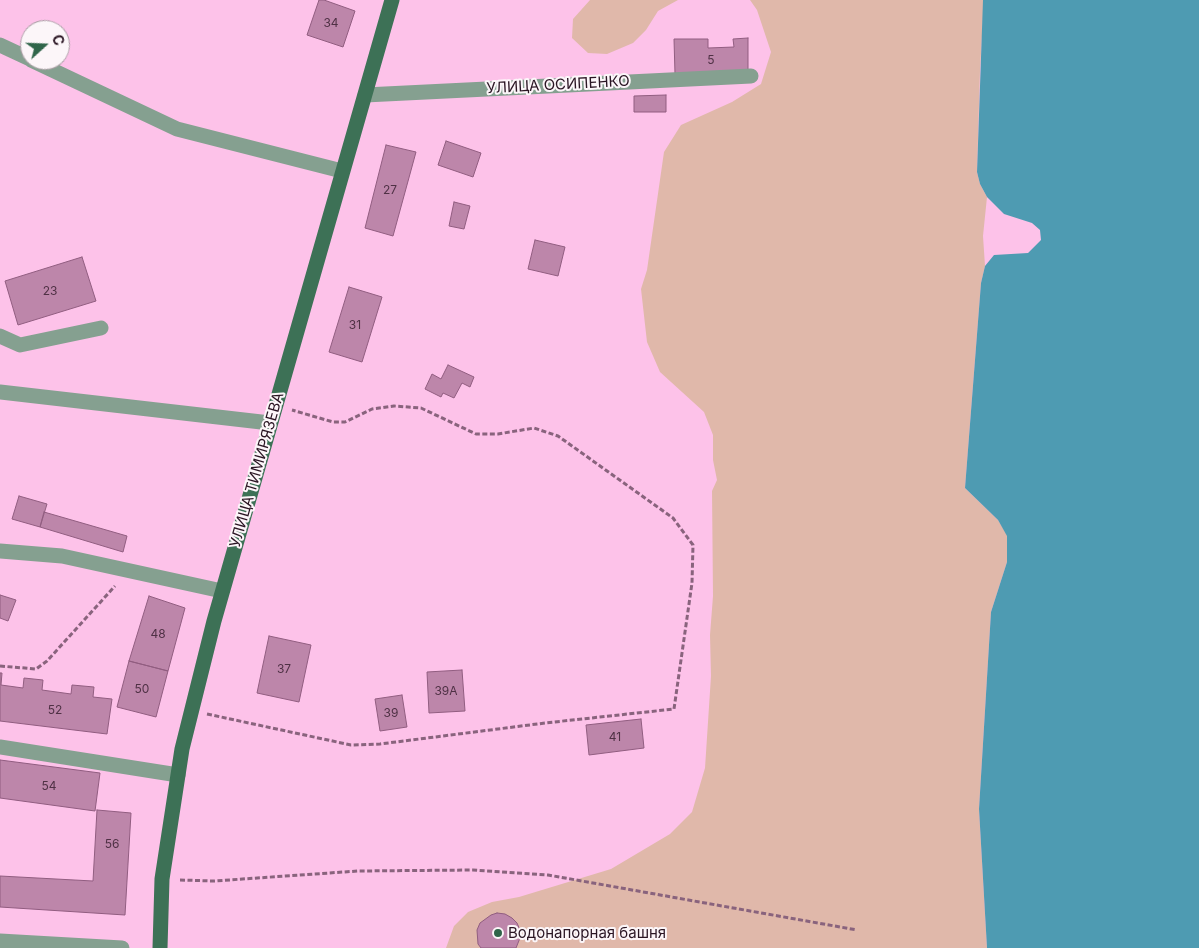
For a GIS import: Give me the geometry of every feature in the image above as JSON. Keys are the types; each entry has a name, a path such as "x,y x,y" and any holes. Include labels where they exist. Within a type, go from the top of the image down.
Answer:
{"main road":[{"name":"УЛИЦА ТИМИРЯЗЕВА","path":"160,948 162,879 182,749 222,591 392,0"}],"street":[{"path":"0,45 20,55"},
{"path":"52,70 178,129 342,171"},
{"name":"УЛИЦА ОСИПЕНКО","path":"365,95 752,76"},
{"path":"0,336 20,345 101,328"},
{"path":"0,392 270,422"},
{"path":"0,551 62,556 222,591"},
{"path":"0,747 178,775"},
{"path":"0,941 122,948"}],"path":[{"path":"192,711 351,745 380,744 674,709 692,583 693,545 673,518 558,436 534,428 498,434 476,434 421,408 394,406 372,409 345,422 332,422 275,405"},
{"path":"0,666 36,669 47,661 113,587 134,571"},
{"path":"162,879 214,881 368,871 473,870 548,875 857,930"}],"shaded area":[{"path":"590,0 678,0 658,11 646,30 633,43 607,54 588,53 572,38 573,19"},
{"path":"750,0 984,0 977,172 980,184 987,197 983,236 985,266 981,283 965,488 998,520 1007,535 1007,562 991,612 979,809 987,948 446,948 454,926 468,912 492,902 519,897 611,869 670,834 692,812 705,768 711,676 710,635 713,596 712,491 717,480 713,460 713,435 704,412 660,372 647,342 641,289 647,270 664,152 681,125 732,102 761,84 771,52 757,10"}],"water":[{"path":"983,0 1199,0 1199,948 987,948 979,809 991,612 1007,562 1007,536 998,520 965,488 981,283 985,266 994,255 1028,253 1041,240 1040,230 1032,223 1004,214 987,197 980,184 977,172"}],"building":[{"path":"319,0 355,11 343,47 307,35"},
{"path":"748,38 748,73 675,74 674,39 708,39 708,48 734,47 733,39"},
{"path":"666,95 666,112 634,112 634,96"},
{"path":"446,141 481,153 473,177 438,165"},
{"path":"386,145 416,152 393,236 365,228"},
{"path":"454,202 470,206 464,229 449,226"},
{"path":"535,240 565,247 558,276 528,269"},
{"path":"82,257 96,301 18,325 5,281"},
{"path":"349,287 382,297 362,362 329,352"},
{"path":"448,365 474,377 470,387 462,383 454,398 443,393 441,397 425,389 432,374 441,379"},
{"path":"19,496 47,504 40,527 12,519"},
{"path":"44,512 127,536 123,552 40,527"},
{"path":"0,595 16,600 8,621 0,618"},
{"path":"149,596 185,608 168,671 129,661"},
{"path":"269,636 311,645 299,702 257,693"},
{"path":"129,661 168,671 156,717 117,707"},
{"path":"462,670 465,711 429,713 427,672"},
{"path":"0,673 2,673 1,685 23,688 24,678 43,680 42,690 71,694 72,685 94,687 93,697 112,699 107,734 0,721"},
{"path":"402,695 407,727 380,731 375,699"},
{"path":"641,719 644,748 589,755 586,725"},
{"path":"0,760 100,773 95,811 0,798"},
{"path":"97,810 131,813 125,915 0,907 0,876 93,881"},
{"name":"Водонапорная башня","path":"497,913 505,914 517,923 520,930 520,938 516,948 481,948 478,944 477,930 480,923"}],"place":[{"name":"Водонапорная башня","path":"498,933"}]}
